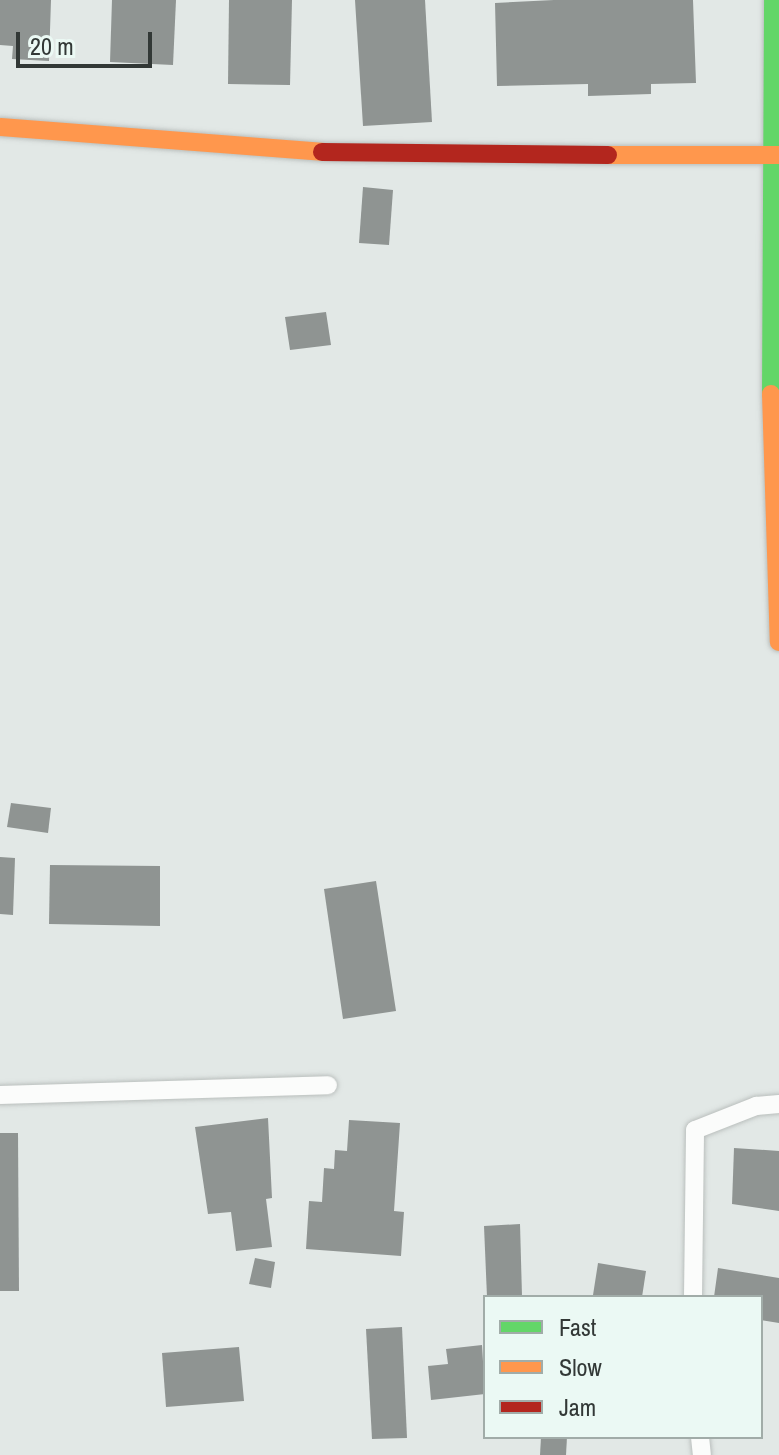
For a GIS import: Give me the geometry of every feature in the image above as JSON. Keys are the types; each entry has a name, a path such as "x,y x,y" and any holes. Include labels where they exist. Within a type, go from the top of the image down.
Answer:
{"street":[{"path":"773,0 776,155 771,413 779,642"},
{"path":"0,127 362,155 776,155"}],"lane":[{"path":"0,1095 328,1085"},
{"path":"693,1295 695,1130 756,1106 779,1104"}],"building":[{"path":"0,0 51,0 49,61 12,59 13,46 0,45"},
{"path":"112,0 176,0 173,65 110,62"},
{"path":"229,0 292,0 290,85 228,84"},
{"path":"355,0 425,0 432,122 363,126"},
{"path":"693,0 696,83 651,84 651,94 588,96 588,84 497,86 495,3"},
{"path":"363,187 393,190 389,245 359,243"},
{"path":"326,312 331,345 290,350 285,317"},
{"path":"11,803 51,808 48,833 7,827"},
{"path":"0,857 15,858 13,915 0,914"},
{"path":"50,865 160,866 160,926 49,924"},
{"path":"376,881 396,1011 343,1019 324,889"},
{"path":"268,1118 272,1198 266,1199 272,1247 236,1251 231,1212 208,1214 195,1127"},
{"path":"349,1120 400,1123 394,1211 404,1212 401,1256 306,1249 309,1201 322,1202 324,1168 334,1169 335,1150 347,1151"},
{"path":"0,1133 18,1133 19,1291 0,1291"},
{"path":"734,1148 779,1151 779,1211 732,1204"},
{"path":"520,1224 522,1295 487,1295 484,1226"},
{"path":"255,1258 275,1262 271,1288 249,1284"},
{"path":"598,1263 646,1271 642,1295 593,1295"},
{"path":"718,1268 779,1278 779,1323 763,1320 763,1295 714,1295"},
{"path":"402,1327 407,1438 372,1439 366,1329"},
{"path":"482,1345 483,1394 431,1400 428,1366 448,1364 446,1349"},
{"path":"239,1347 244,1401 166,1407 162,1353"},
{"path":"541,1439 567,1439 566,1455 540,1455"}],"traffic: fast":[{"path":"771,394 773,0"}],"traffic: slow":[{"path":"0,127 322,152"},
{"path":"608,155 779,155"},
{"path":"771,394 779,642"}],"traffic: jam":[{"path":"322,152 608,155"}]}
